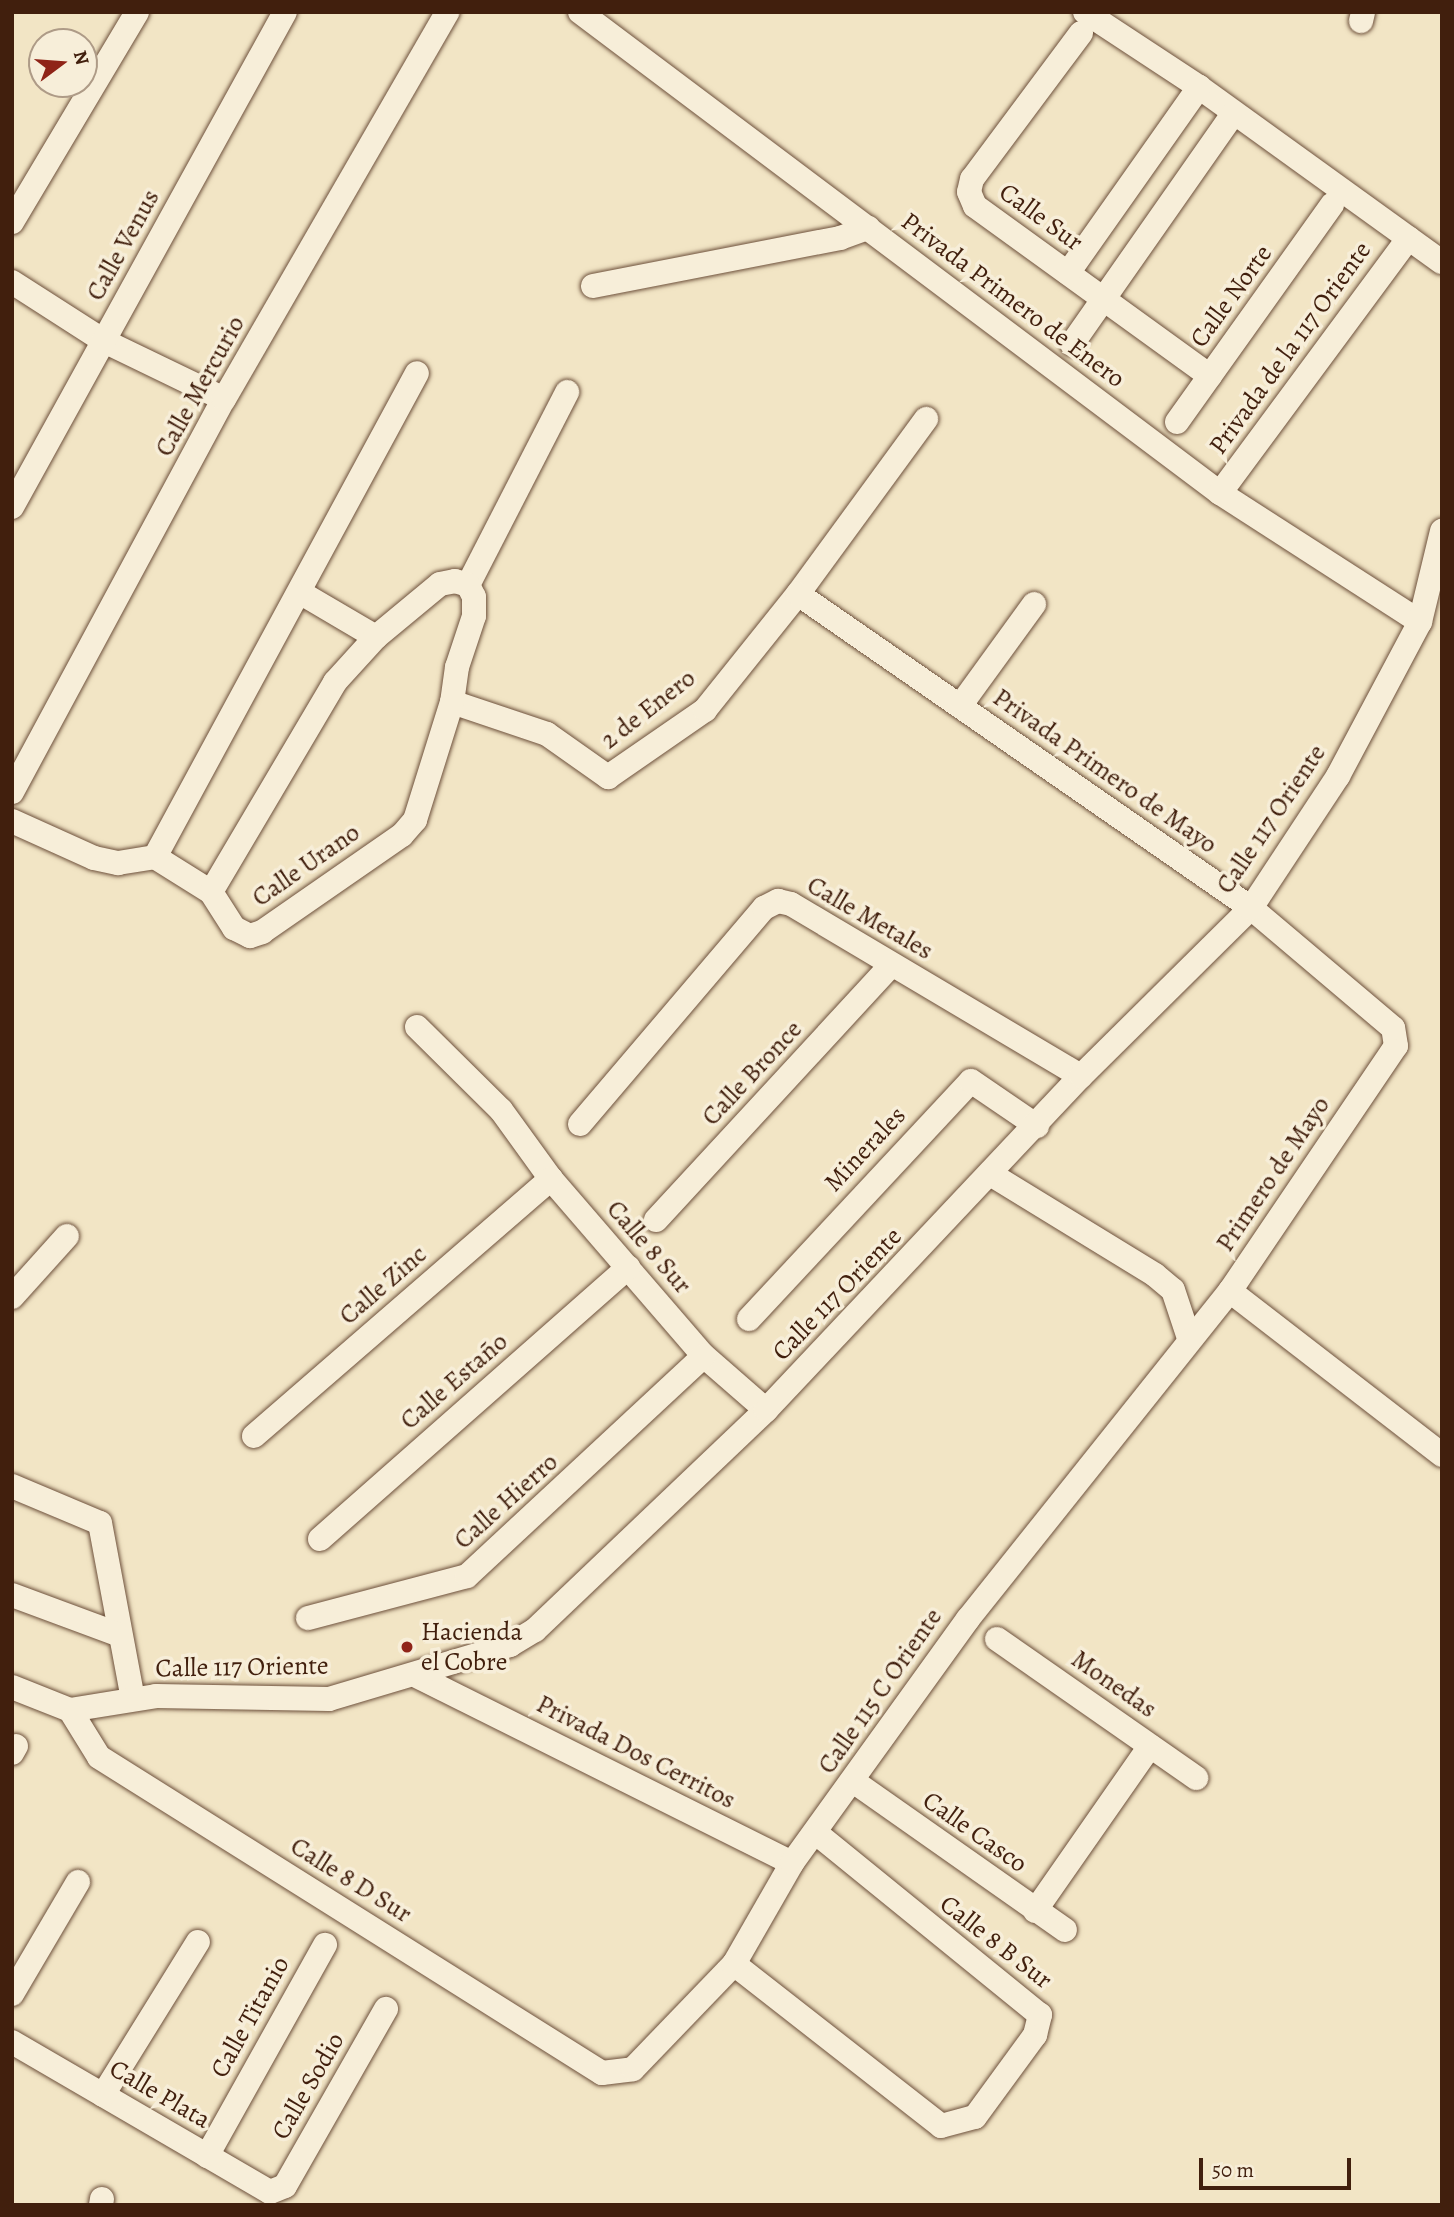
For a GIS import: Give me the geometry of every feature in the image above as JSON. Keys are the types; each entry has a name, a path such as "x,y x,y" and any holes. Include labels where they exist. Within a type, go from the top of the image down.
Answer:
{"street":[{"path":"12,222 137,12"},
{"name":"Calle Venus","path":"12,507 285,12"},
{"name":"Calle Mercurio","path":"12,792 224,399 447,12"},
{"name":"Privada Primero de Enero","path":"580,12 1220,493 1420,622"},
{"path":"1083,22 1199,87 1442,262"},
{"name":"Calle Sur","path":"1083,22 972,179 969,192 975,206 1210,376"},
{"path":"1068,273 1199,87"},
{"path":"1072,344 1234,113"},
{"name":"Calle Norte","path":"1177,422 1332,205"},
{"path":"593,285 840,238 868,228"},
{"name":"Privada de la 117 Oriente","path":"1220,493 1409,238"},
{"path":"12,282 104,341 224,399"},
{"path":"12,821 94,858 118,863 155,857 301,593 417,373"},
{"path":"468,585 567,392"},
{"path":"798,594 926,419"},
{"name":"Calle 117 Oriente","path":"70,1710 133,1699 329,1699 510,1645 535,1630 766,1410 992,1175 1081,1076 1251,908 1338,776 1420,622 1442,531"},
{"path":"211,892 335,682 376,637 440,584 455,581 468,585 474,597 474,616 457,667 452,702"},
{"path":"301,593 376,637"},
{"name":"2 de Enero","path":"452,702 547,734 608,777 705,710 798,594"},
{"name":"Privada Primero de Mayo","path":"798,594 1251,908 1393,1028 1398,1038"},
{"path":"960,706 1034,604"},
{"name":"Calle Urano","path":"155,857 211,892 234,928 250,936 262,932 402,835 415,820 452,702"},
{"name":"Calle Metales","path":"580,1124 764,908 778,901 791,904 1081,1076"},
{"name":"Calle Bronce","path":"656,1220 891,965"},
{"name":"Calle 8 Sur","path":"418,1027 501,1110 551,1179 704,1356 766,1410"},
{"name":"Primero de Mayo","path":"1189,1338 1230,1291 1398,1038"},
{"name":"Minerales","path":"749,1319 971,1081 1037,1126"},
{"path":"992,1175 1155,1275 1173,1290 1189,1338"},
{"name":"Calle Zinc","path":"254,1436 551,1179"},
{"path":"12,1297 67,1236"},
{"name":"Calle Estaño","path":"320,1539 628,1267"},
{"path":"1230,1291 1442,1455"},
{"name":"Calle 115 C Oriente","path":"620,2074 633,2069 734,1964 792,1863 817,1834 968,1619 1189,1338"},
{"name":"Calle Hierro","path":"308,1618 467,1576 704,1356"},
{"path":"12,1486 100,1523 133,1699"},
{"path":"12,1595 120,1635"},
{"name":"Monedas","path":"997,1639 1196,1778"},
{"name":"Privada Dos Cerritos","path":"415,1675 792,1863"},
{"path":"12,1687 70,1710"},
{"name":"Calle 8 D Sur","path":"70,1710 99,1757 602,2073 620,2074"},
{"path":"1035,1910 1150,1746"},
{"name":"Calle Casco","path":"853,1781 1065,1930"},
{"name":"Calle 8 B Sur","path":"734,1964 941,2126 975,2118 1035,2035 1040,2015 817,1834"},
{"path":"12,1994 78,1882"},
{"path":"103,2095 198,1942"},
{"name":"Calle Titanio","path":"207,2155 325,1945"},
{"name":"Calle Sodio","path":"280,2191 386,2009"},
{"name":"Calle Plata","path":"12,2042 270,2192 280,2191"}],"place":[{"name":"Hacienda el Cobre","path":"407,1647"}]}
